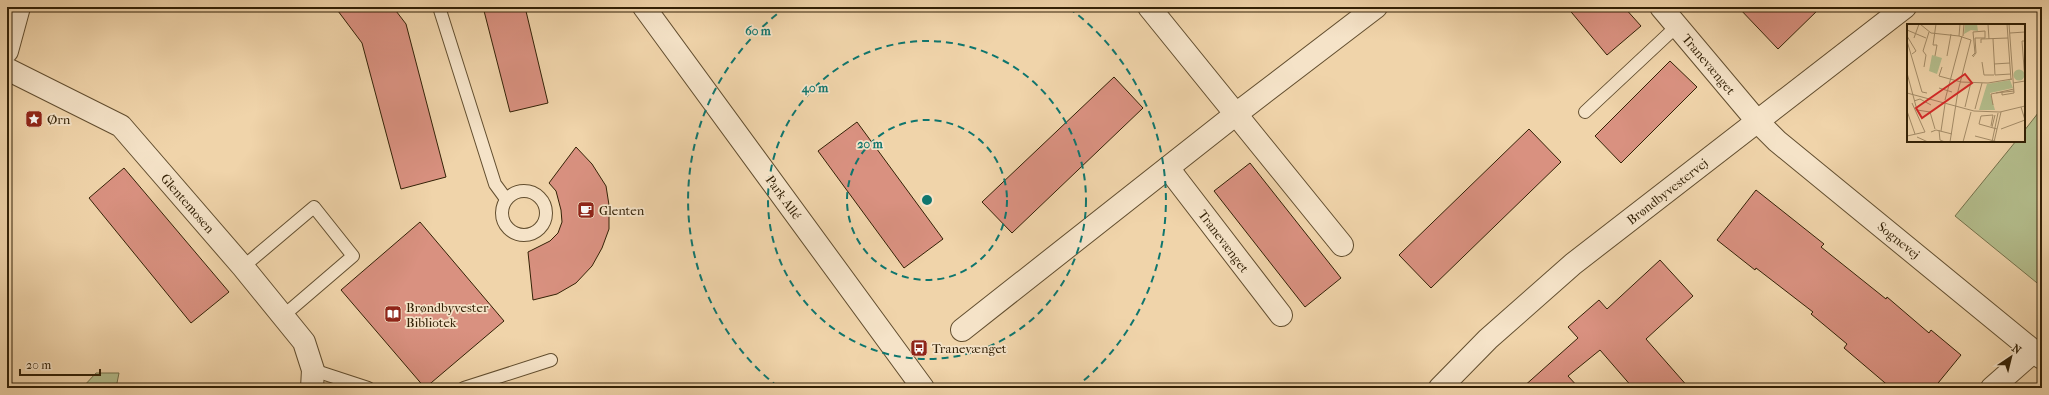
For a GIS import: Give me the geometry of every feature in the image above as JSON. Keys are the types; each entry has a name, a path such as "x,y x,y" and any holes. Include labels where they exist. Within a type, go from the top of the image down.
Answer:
{"street":[{"path":"7,51 19,7"},
{"name":"Park Allé","path":"644,7 923,388"},
{"path":"1149,7 1342,245"},
{"path":"962,330 1236,114 1376,7"},
{"name":"Tranevænget","path":"1661,7 1757,121"},
{"name":"Brøndbyvestervej","path":"1440,388 1488,339 1573,264 1905,7"},
{"name":"Glentemosen","path":"7,70 121,126 243,267 304,342 313,379"},
{"name":"Sognevej","path":"1757,121 1800,160 2038,354"},
{"name":"Tranevænget","path":"1168,168 1280,315"},
{"path":"1992,388 2038,354"}],"lane":[{"path":"439,7 495,184 506,199"},
{"path":"1585,112 1678,26"},
{"path":"243,267 314,208 353,256 283,316"},
{"path":"464,388 551,360"},
{"path":"313,379 368,388"}],"green space":[{"path":"2042,108 2042,287 1955,216 2015,142 2025,142 2025,130"},
{"path":"96,373 119,373 116,388 82,388"}],"building":[{"path":"335,7 393,7 406,24 446,177 401,189 362,43"},
{"path":"483,7 525,7 548,103 510,112"},
{"path":"1567,7 1624,7 1641,26 1607,55"},
{"path":"1738,7 1821,7 1778,49"},
{"path":"1670,61 1697,87 1621,163 1595,136"},
{"path":"1114,77 1143,108 1012,233 982,202"},
{"path":"857,122 943,239 904,268 818,151"},
{"path":"1529,129 1561,162 1431,288 1399,255"},
{"path":"576,147 592,164 606,186 609,205 609,229 602,248 592,266 576,283 557,294 533,300 528,252 550,241 558,233 562,222 561,210 556,191 549,183"},
{"path":"1250,163 1341,278 1305,307 1214,191"},
{"path":"124,168 229,292 191,323 89,198"},
{"path":"1756,190 1824,244 1821,247 1886,299 1887,297 1929,333 1931,330 1961,355 1934,388 1891,388 1844,348 1847,344 1811,314 1813,312 1717,240"},
{"path":"420,222 504,321 425,388 341,290"},
{"path":"1660,260 1693,296 1646,339 1689,388 1633,388 1600,350 1568,376 1579,388 1522,388 1578,338 1568,327 1599,300 1607,309"}],"place":[{"name":"Ørn","path":"34,119"},
{"name":"Glenten","path":"586,210"},
{"name":"Brøndbyvester Bibliotek","path":"393,314"},
{"name":"Tranevænget","path":"919,348"}]}
